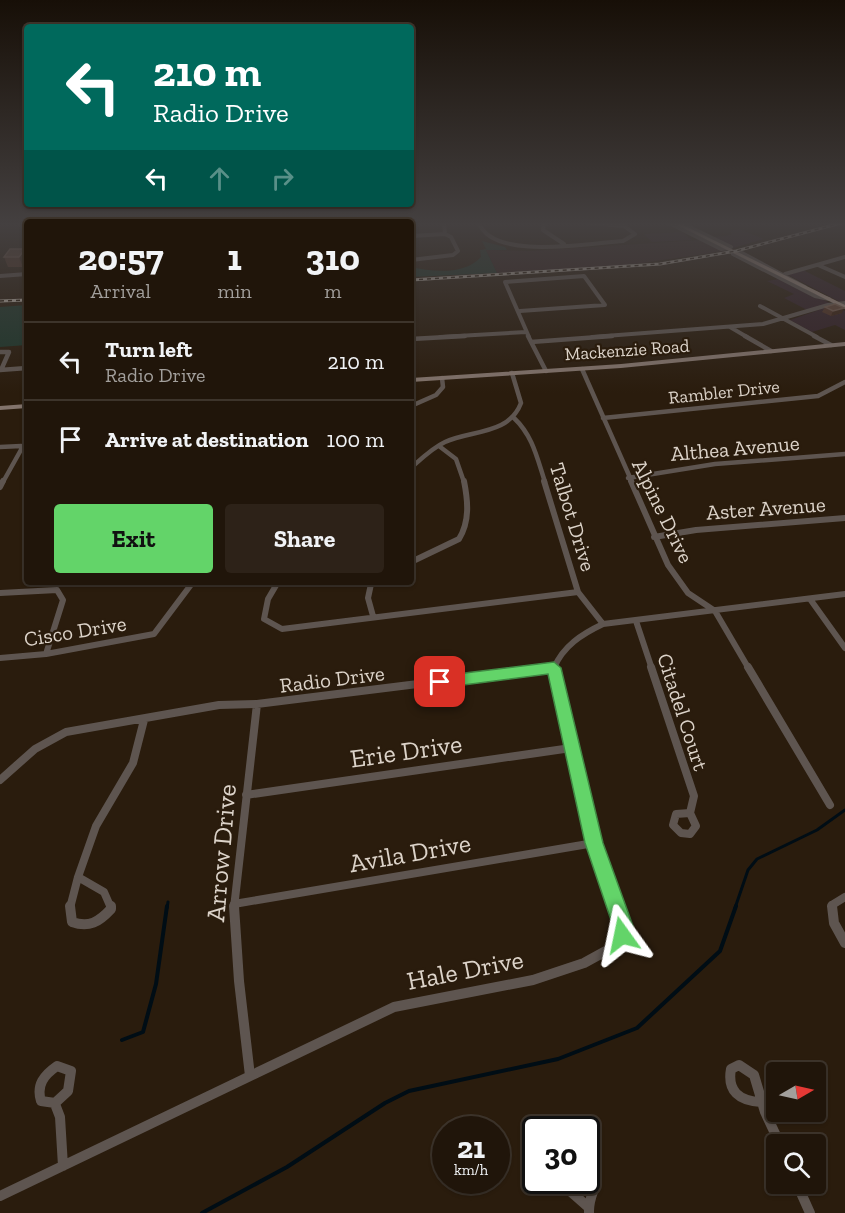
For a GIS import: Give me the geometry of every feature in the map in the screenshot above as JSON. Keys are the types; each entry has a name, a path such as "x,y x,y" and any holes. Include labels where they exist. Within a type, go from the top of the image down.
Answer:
{"main road":[{"path":"790,280 843,304"},
{"name":"Mackenzie Road","path":"414,380 582,369 845,344"},
{"path":"0,408 24,406"}],"street":[{"path":"537,280 505,282 520,311 526,332 546,371"},
{"path":"520,311 605,305 587,280"},
{"path":"783,280 815,296 830,300"},
{"path":"794,280 805,287"},
{"path":"531,342 729,327 785,319 843,304"},
{"path":"760,306 831,345"},
{"path":"729,327 771,351"},
{"path":"414,339 526,332"},
{"path":"0,352 9,352 0,370"},
{"path":"0,370 24,368"},
{"name":"Alpine Drive","path":"582,369 668,565 688,592 715,611 830,805"},
{"path":"414,466 439,446 459,436 492,429 514,418 520,403 512,373"},
{"path":"414,405 440,392 443,387 442,378"},
{"name":"Rambler Drive","path":"603,418 818,396 845,382"},
{"name":"Talbot Drive","path":"514,418 526,429 532,441 578,592 603,624"},
{"path":"0,486 24,442"},
{"path":"0,447 21,446"},
{"path":"414,561 459,539 465,532 468,521 468,509 458,462 439,446"},
{"name":"Althea Avenue","path":"628,478 715,465 845,454"},
{"name":"Aster Avenue","path":"654,537 696,530 845,518"},
{"name":"Cisco Drive","path":"0,658 46,654 154,634 191,585"},
{"path":"275,585 265,605 264,619 282,629 578,592"},
{"path":"371,585 368,598 373,616"},
{"path":"0,593 57,590 63,600 46,654"},
{"path":"554,668 567,647 586,632 603,624 845,594"},
{"path":"810,599 845,648"},
{"name":"Citadel Court","path":"636,621 694,796 690,813"},
{"name":"Radio Drive","path":"0,780 35,749 66,732 219,705 257,704 554,668"},
{"name":"Hale Drive","path":"0,1196 394,1007 533,980 584,963 615,946 622,935 623,926 594,843 554,668"},
{"name":"Arrow Drive","path":"250,1076 238,981 234,904 257,704"},
{"path":"78,877 103,889 111,900 111,909 99,923 84,927 72,922 69,910 72,891 99,818 134,765 141,743 144,720"},
{"name":"Erie Drive","path":"246,795 571,748"},
{"name":"Avila Drive","path":"234,904 594,843"},
{"path":"845,897 832,904 834,923 845,943"},
{"path":"761,1102 775,1134"},
{"path":"56,1104 60,1117 63,1166"},
{"path":"573,1194 588,1210 594,1194"},
{"path":"801,1194 810,1213"}],"shaded area":[{"path":"780,280 830,303 807,310 784,298 794,294 767,281"},
{"path":"797,280 822,280 845,291 845,302 840,302"},
{"path":"833,305 845,311 845,330 835,325 812,332 790,320"}],"green space":[{"path":"24,305 24,345 0,347 0,307"}],"building":[{"path":"835,304 844,308 833,311 825,307"}],"waterway":[{"path":"735,908 748,870 757,859 817,830 845,810"},
{"path":"167,908 168,902"},
{"path":"122,1040 143,1032 156,984 167,906"},
{"path":"202,1213 287,1167 385,1103 409,1091 558,1059 637,1028 720,951 736,906"}],"railway":[{"path":"0,301 24,300"}],"route":[{"path":"440,682 554,668 594,843 623,926 622,935"}]}
